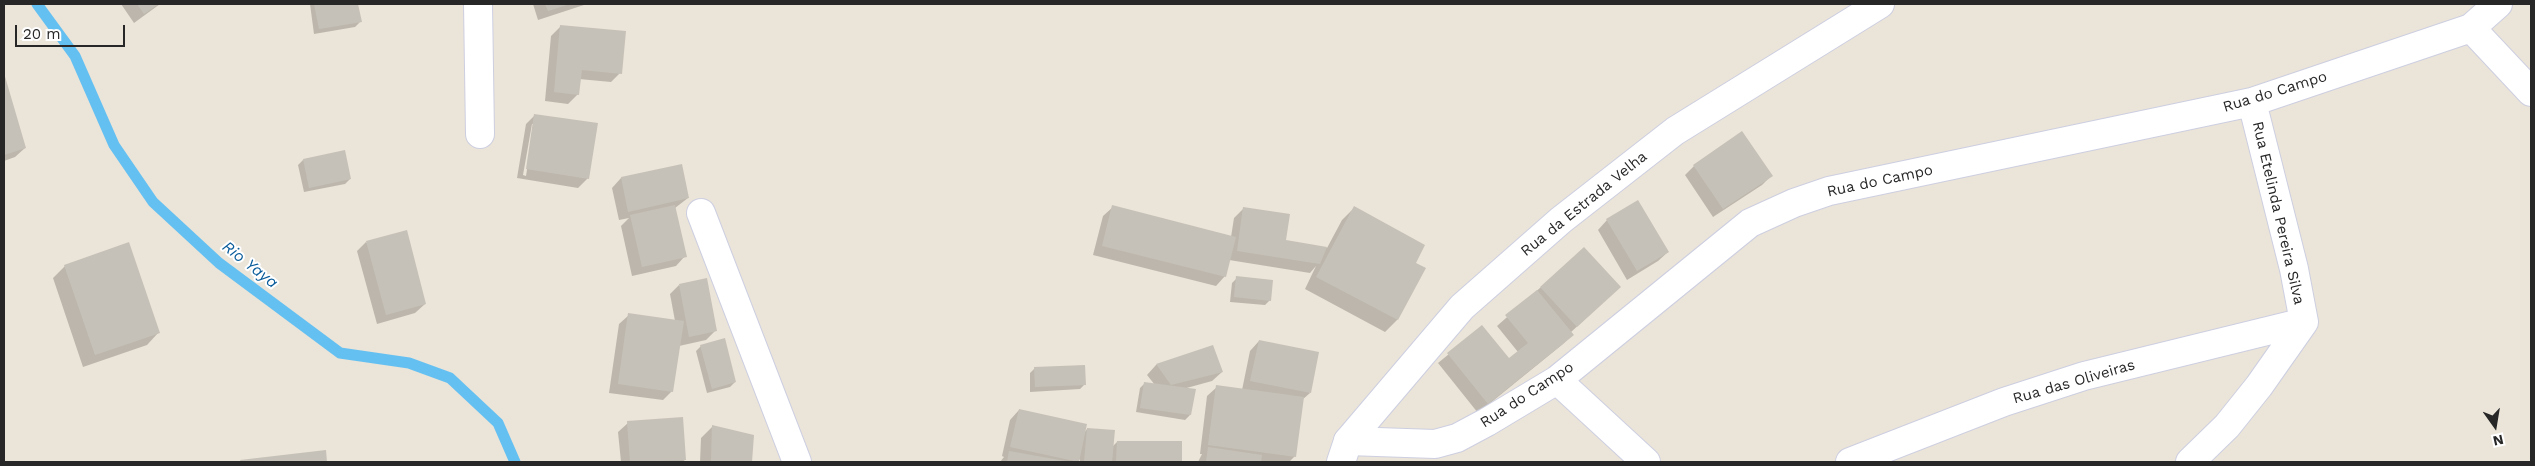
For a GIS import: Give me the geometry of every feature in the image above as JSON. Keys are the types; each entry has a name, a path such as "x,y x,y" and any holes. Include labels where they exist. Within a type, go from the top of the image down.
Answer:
{"street":[{"path":"478,4 480,134"},
{"name":"Rua da Estrada Velha","path":"1345,452 1462,307 1561,220 1675,131 1880,4"},
{"name":"Rua do Campo","path":"1345,452 1435,444 1457,438 1487,422 1557,380 1750,223 1794,203 1829,191 2252,102 2471,28 2498,4"},
{"path":"2471,28 2531,92"},
{"name":"Rua Etelinda Pereira Silva","path":"2190,462 2227,426 2259,386 2304,322 2294,269 2252,102"},
{"path":"701,213 797,462"},
{"name":"Rua das Oliveiras","path":"1850,462 2004,402 2084,376 2304,322"},
{"path":"1557,380 1646,462"}],"building":[{"path":"137,4 159,4 144,14"},
{"path":"314,4 358,4 362,22 319,29"},
{"path":"545,4 570,4 548,11"},
{"path":"560,25 626,31 622,74 582,70 579,95 554,92"},
{"path":"4,73 26,148 4,155"},
{"path":"534,114 598,123 589,179 526,169"},
{"path":"1742,131 1773,176 1723,209 1693,165"},
{"path":"345,150 351,179 309,188 303,159"},
{"path":"682,164 689,198 628,212 621,177"},
{"path":"1638,200 1669,252 1637,271 1606,219"},
{"path":"675,205 687,257 642,267 630,215"},
{"path":"1112,205 1236,237 1226,277 1102,246"},
{"path":"1354,206 1425,245 1416,263 1426,268 1398,320 1316,277"},
{"path":"1243,207 1290,214 1286,240 1327,247 1320,264 1237,251"},
{"path":"407,230 426,304 386,315 366,241"},
{"path":"129,242 160,333 95,355 64,265"},
{"path":"1584,247 1621,287 1577,327 1540,287"},
{"path":"1236,276 1273,280 1271,301 1234,297"},
{"path":"707,278 717,331 689,337 679,284"},
{"path":"1537,290 1574,335 1488,404 1447,353 1482,325 1509,358 1528,343 1505,315"},
{"path":"628,313 684,321 673,392 618,384"},
{"path":"725,338 736,382 712,389 700,345"},
{"path":"1259,340 1319,352 1311,393 1250,381"},
{"path":"1213,345 1223,372 1171,385 1156,364"},
{"path":"1085,365 1086,385 1035,387 1034,367"},
{"path":"1144,382 1196,389 1191,415 1140,408"},
{"path":"1216,385 1304,397 1296,457 1208,445"},
{"path":"1019,409 1087,424 1079,462 1010,447"},
{"path":"683,417 686,460 630,462 627,421"},
{"path":"712,425 754,435 752,462 711,462"},
{"path":"1087,428 1115,430 1112,462 1084,462"},
{"path":"1117,441 1182,441 1182,462 1116,462"},
{"path":"1208,447 1262,455 1261,462 1206,462"},
{"path":"326,450 327,462 241,462 240,460"},
{"path":"1009,451 1065,461 1065,462 1007,462"}],"waterway":[{"name":"Rio Yaya","path":"37,4 75,56 114,145 153,202 219,263 340,353 409,363 450,378 498,423 515,462"}]}
